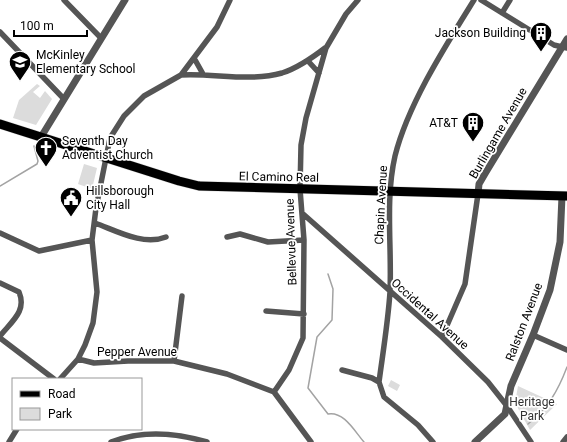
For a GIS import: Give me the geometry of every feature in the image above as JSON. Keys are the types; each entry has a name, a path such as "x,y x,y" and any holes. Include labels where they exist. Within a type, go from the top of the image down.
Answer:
{"main road":[{"name":"El Camino Real","path":"0,124 199,186 565,196"}],"street":[{"path":"64,0 101,38"},
{"path":"41,137 124,0"},
{"path":"61,378 78,359 93,323 97,306 92,240 110,138 124,116 144,96 181,75 217,27 230,0"},
{"name":"Bellevue Avenue","path":"274,392 289,370 303,338 304,240 300,189 301,145 306,118 326,48 346,14 358,0"},
{"name":"Chapin Avenue","path":"379,382 390,292 391,191 396,154 413,108 444,48 474,0"},
{"path":"481,0 554,45 564,47"},
{"path":"502,13 510,0"},
{"path":"0,32 64,99"},
{"name":"Burlingame Avenue","path":"442,337 465,284 480,184 564,47 567,39"},
{"path":"181,75 203,74 262,76 283,73 308,61 326,48"},
{"path":"194,58 203,74"},
{"path":"308,61 319,73"},
{"name":"Ralston Avenue","path":"475,442 505,414 508,406 511,386 550,290 560,242 565,196"},
{"name":"Occidental Avenue","path":"302,213 442,337 488,382 508,406 531,442"},
{"path":"95,223 146,240 157,240 166,237"},
{"path":"0,233 39,251 92,240"},
{"path":"227,237 240,234 268,242 304,240"},
{"path":"0,283 19,292 22,300 22,308 0,337 53,378"},
{"path":"174,361 182,296"},
{"path":"266,311 304,314"},
{"path":"533,335 567,350"},
{"name":"Pepper Avenue","path":"78,359 94,363 174,361 227,374 274,392"},
{"path":"342,370 372,378 379,382 384,397 418,425 433,442"},
{"path":"274,392 311,442"},
{"path":"9,442 16,430"},
{"path":"111,442 138,439 160,434 183,435 207,442"},
{"path":"563,442 567,437"}],"green space":[{"path":"37,84 40,86 33,92 40,98 45,91 52,99 36,125 13,118 19,100"},
{"path":"84,164 97,168 92,189 78,184"},
{"path":"391,380 400,385 397,391 388,386"},
{"name":"Heritage Park","path":"518,386 557,404 530,430 515,403"}],"waterway":[{"path":"0,186 37,164 38,161 34,146"},
{"path":"328,274 333,289 332,320 317,337 308,388 328,414 334,414 344,419 364,442"},
{"path":"528,424 541,412 552,398 567,367"}],"place":[{"name":"Jackson Building","path":"541,52"},
{"name":"McKinley Elementary School","path":"20,82"},
{"name":"AT&T","path":"473,142"},
{"name":"Seventh Day Adventist Church","path":"46,168"},
{"name":"Hillsborough City Hall","path":"71,218"}]}
